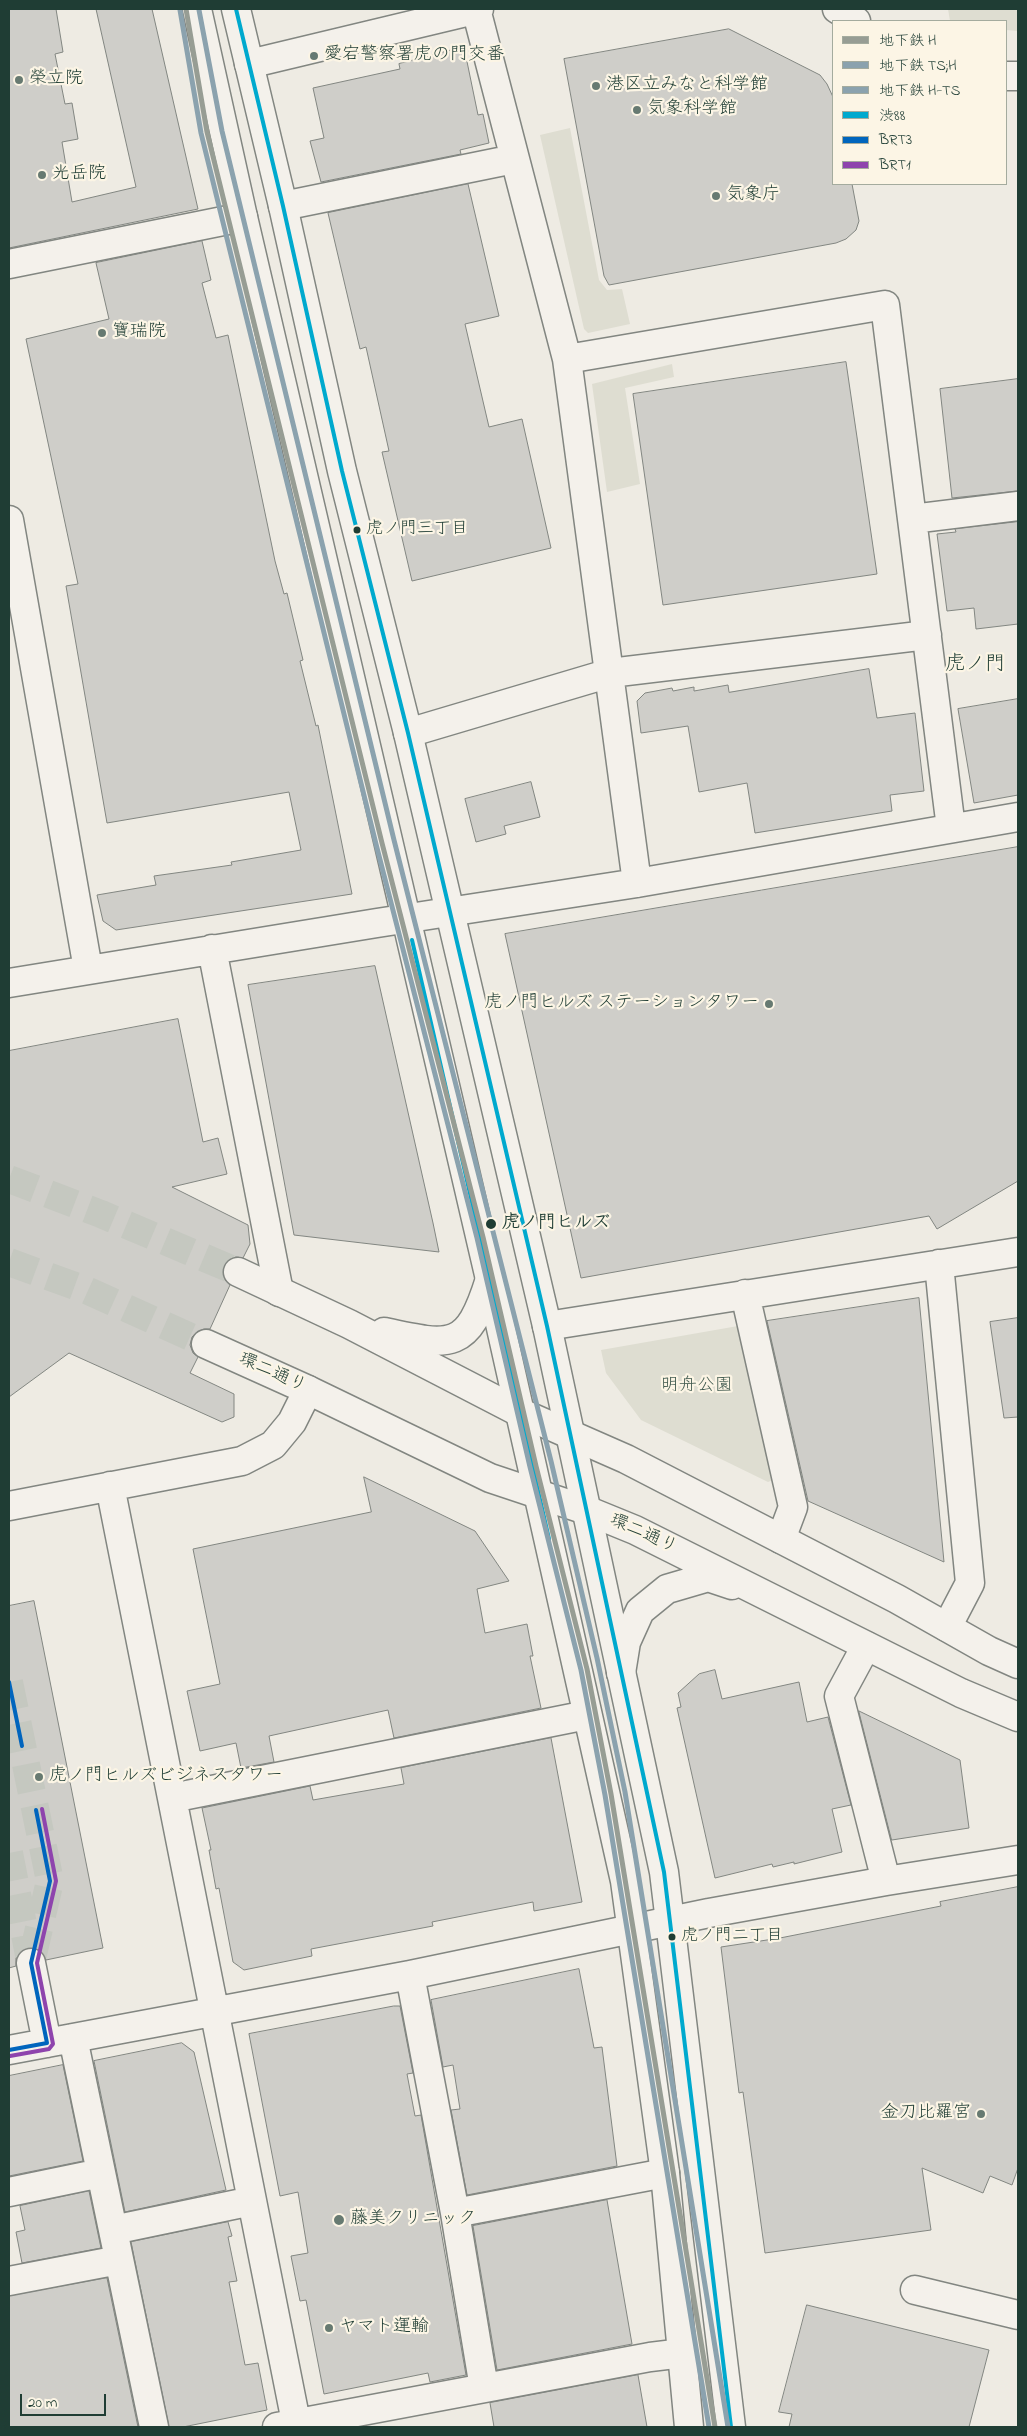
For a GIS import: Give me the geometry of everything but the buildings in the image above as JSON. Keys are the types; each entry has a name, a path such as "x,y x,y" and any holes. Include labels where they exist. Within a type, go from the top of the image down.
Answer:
{"main road":[{"path":"197,9 243,217 490,1279 619,1854 632,1928 665,2174 689,2427"},
{"path":"236,9 283,206 342,471 408,732 547,1326 664,1872 731,2427"},
{"path":"249,64 477,9 514,159 568,359 637,884"},
{"path":"837,9 854,20"},
{"path":"283,206 514,159"},
{"path":"9,264 243,217"},
{"path":"568,359 885,305 951,828"},
{"path":"912,519 1018,506"},
{"path":"9,520 88,969"},
{"path":"408,732 610,673 926,635"},
{"path":"9,983 407,918 637,884 1018,817"},
{"path":"212,950 279,1292"},
{"path":"547,1326 1018,1252"},
{"path":"938,1264 970,1583 947,1627"},
{"path":"238,1272 349,1324 519,1412 626,1459 781,1539 989,1651 1018,1664"},
{"path":"349,1324 430,1342 445,1341 464,1333 471,1326 482,1306 490,1279"},
{"path":"745,1294 793,1507 781,1539"},
{"name":"環二通り","path":"206,1344 308,1390 490,1478 586,1510 635,1530 961,1693 1018,1717"},
{"path":"9,1506 242,1461 274,1445 292,1422 308,1390"},
{"path":"110,1486 252,2201 290,2426 484,2388 683,2353"},
{"path":"621,1673 626,1642 640,1611 667,1589 708,1577 786,1604"},
{"path":"866,1646 839,1696 886,1881"},
{"path":"172,1798 587,1715"},
{"path":"9,2050 410,1975 670,1920 886,1881 1018,1860"},
{"path":"31,1963 47,2043"},
{"path":"410,1975 455,2213 484,2388"},
{"path":"74,2038 154,2427"},
{"path":"9,2192 102,2173"},
{"path":"455,2213 665,2174"},
{"path":"113,2230 252,2201"},
{"path":"9,2281 119,2260"},
{"path":"915,2290 1018,2315"}],"green space":[{"path":"948,9 1018,9 1018,31 1007,30 1007,20 950,20"},
{"path":"570,128 599,280 607,290 622,289 630,324 588,333 584,329 540,135"},
{"path":"672,364 674,377 625,388 640,484 607,492 592,384"},
{"name":"明舟公園","path":"738,1326 773,1480 768,1482 641,1420 606,1373 601,1350"}],"tunnel":[{"path":"9,1179 101,1214 238,1272"},
{"path":"9,1262 86,1290 206,1344"},
{"path":"9,1682 50,1881 31,1963"},
{"path":"9,1853 29,1955"}],"metro line":[{"name":"H","path":"186,9 207,132 382,843 483,1237 536,1466 587,1669 611,1794 715,2427"},
{"name":"TS;H","path":"180,10 201,133 376,844 477,1238 530,1467 581,1670 605,1795 709,2427"},
{"name":"H-TS","path":"199,10 222,131 394,840 551,1461 597,1658 625,1792 728,2427"}],"transit line":[{"name":"渋88","path":"236,9 283,206 342,471 408,733 547,1326 664,1872 731,2427"},
{"name":"渋88","path":"412,940 549,1539"},
{"name":"BRT3","path":"9,1682 22,1746"},
{"name":"BRT1","path":"10,2056 49,2049 53,2044 37,1963 56,1881 42,1809"},
{"name":"BRT3","path":"9,2050 47,2043 31,1963 50,1881 36,1810"}],"place":[{"name":"愛宕警察署虎の門交番","path":"314,56"},
{"name":"榮立院","path":"19,80"},
{"name":"港区立みなと科学館","path":"596,86"},
{"name":"気象科学館","path":"637,110"},
{"name":"光岳院","path":"42,175"},
{"name":"気象庁","path":"716,196"},
{"name":"寶瑞院","path":"102,333"},
{"name":"虎ノ門三丁目","path":"357,530"},
{"name":"虎ノ門ヒルズ ステーションタワー","path":"769,1004"},
{"name":"虎ノ門ヒルズ","path":"491,1224"},
{"name":"虎ノ門ヒルズビジネスタワー","path":"39,1777"},
{"name":"虎ノ門二丁目","path":"672,1937"},
{"name":"金刀比羅宮","path":"981,2114"},
{"name":"藤美クリニック","path":"339,2220"},
{"name":"ヤマト運輸","path":"329,2328"}],"district":[{"name":"虎ノ門","path":"975,666"}]}
